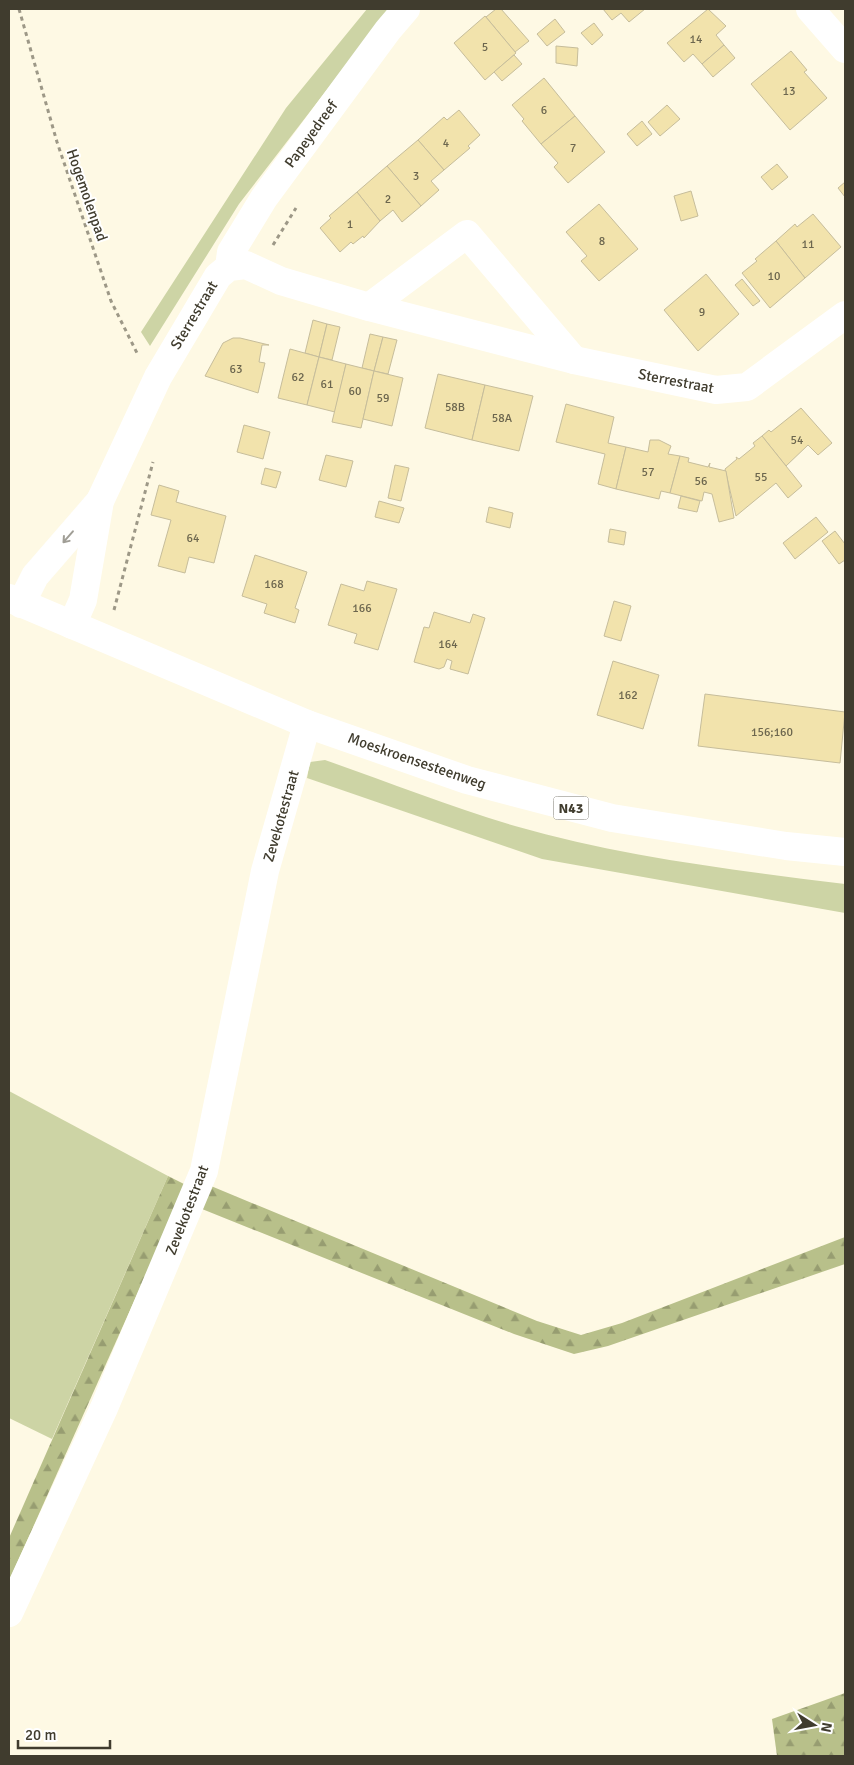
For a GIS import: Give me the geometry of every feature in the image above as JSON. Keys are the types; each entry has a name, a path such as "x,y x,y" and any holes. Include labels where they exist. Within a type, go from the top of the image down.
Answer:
{"street":[{"name":"Papeyedreef","path":"229,267 231,252 264,198 406,9"},
{"path":"810,9 845,49"},
{"path":"369,308 467,234 574,360"},
{"name":"Sterrestraat","path":"15,601 100,500 158,377 218,276 229,267 246,265 281,281 369,308 574,360 716,390 747,388 845,315"},
{"name":"Sterrestraat","path":"72,625 83,600 100,500"},
{"name":"Moeskroensesteenweg","path":"15,601 307,724 467,780 612,818 786,846 845,852"},
{"name":"Zevekotestraat","path":"9,1613 104,1408 204,1171 265,871 307,724"}],"path":[{"name":"Hogemolenpad","path":"19,9 57,142 111,301 143,366 158,377"},
{"path":"104,639 118,598 154,460"}],"green space":[{"path":"367,9 389,9 239,204 150,346 141,332 286,108"},
{"path":"325,760 467,811 555,837 679,861 845,884 845,913 542,859 307,778 310,762"},
{"path":"9,1091 168,1176 52,1439 9,1418"},
{"path":"168,1176 186,1185 9,1581 9,1538"},
{"path":"211,1186 537,1321 581,1335 622,1323 845,1237 845,1264 608,1346 574,1354 514,1334 202,1209"},
{"path":"845,1693 845,1756 777,1756 772,1719"}],"building":[{"path":"496,9 501,9 529,41 515,52 486,17"},
{"path":"603,9 645,9 629,22 621,13 612,20"},
{"path":"708,9 726,26 716,35 724,45 702,64 693,54 684,62 667,43"},
{"path":"485,16 516,53 485,80 454,43"},
{"path":"555,19 565,32 547,46 537,34"},
{"path":"594,23 603,35 592,45 581,33"},
{"path":"724,45 735,58 713,77 702,64"},
{"path":"556,46 578,48 577,66 556,63"},
{"path":"791,51 807,70 804,72 827,98 790,130 751,84"},
{"path":"514,55 522,64 502,81 494,72"},
{"path":"544,78 575,116 541,144 522,121 524,119 512,105"},
{"path":"667,105 680,119 660,136 648,122"},
{"path":"459,110 480,135 468,146 470,148 444,170 418,140 444,117 447,120"},
{"path":"575,116 605,152 568,183 554,167 558,163 541,144"},
{"path":"642,121 652,134 637,146 627,134"},
{"path":"418,140 444,170 431,181 439,190 421,206 387,166"},
{"path":"777,164 788,177 772,190 761,177"},
{"path":"387,166 421,206 402,222 393,210 380,221 357,192"},
{"path":"845,182 845,197 838,188"},
{"path":"691,191 698,216 681,221 674,196"},
{"path":"357,192 380,221 364,238 363,236 353,244 351,242 340,252 320,228 331,218 329,216"},
{"path":"599,204 638,249 599,281 581,261 587,256 566,232"},
{"path":"813,214 841,247 805,278 776,241 795,224 797,227"},
{"path":"776,241 805,278 770,308 742,273 757,261 755,259"},
{"path":"706,274 739,314 698,351 664,310"},
{"path":"742,279 760,301 753,306 735,285"},
{"path":"313,320 327,324 319,357 305,353"},
{"path":"327,324 340,327 332,360 319,357"},
{"path":"370,334 383,337 374,371 362,368"},
{"path":"383,337 397,340 388,374 374,371"},
{"path":"233,338 269,345 262,345 259,362 265,363 258,393 205,376 223,343"},
{"path":"290,349 319,357 307,405 278,398"},
{"path":"319,357 346,364 335,412 307,405"},
{"path":"346,364 374,371 361,428 332,422"},
{"path":"374,371 403,378 392,426 363,419"},
{"path":"438,374 485,385 472,440 425,428"},
{"path":"485,385 533,396 519,451 472,440"},
{"path":"566,404 614,417 608,443 626,447 616,489 598,484 605,454 556,442"},
{"path":"801,408 832,443 818,455 808,445 786,466 762,436 769,430 771,432"},
{"path":"244,425 270,432 263,459 237,452"},
{"path":"762,436 802,486 788,498 776,483 736,516 725,469 737,459 736,457 739,459 755,446 753,443"},
{"path":"650,440 659,440 671,446 668,454 680,456 670,493 661,491 659,499 616,489 626,447 648,452"},
{"path":"326,455 353,461 346,487 319,480"},
{"path":"680,456 689,458 688,462 708,467 710,463 709,467 726,471 734,518 719,522 712,494 704,492 702,501 670,493"},
{"path":"395,465 409,468 401,501 388,498"},
{"path":"265,468 281,472 276,488 261,484"},
{"path":"159,485 179,491 176,502 226,516 214,563 189,557 185,573 158,566 171,520 151,515"},
{"path":"681,496 700,501 697,512 678,508"},
{"path":"379,501 404,508 399,523 375,517"},
{"path":"489,507 513,513 510,528 486,522"},
{"path":"816,517 828,532 795,559 783,543"},
{"path":"610,529 626,532 624,545 608,542"},
{"path":"835,531 845,544 845,560 839,564 822,541"},
{"path":"255,555 307,572 295,608 299,610 295,623 264,613 267,604 242,596"},
{"path":"367,581 397,589 378,650 354,643 357,634 328,625 341,584 364,591"},
{"path":"614,601 631,606 621,641 604,636"},
{"path":"434,612 470,623 473,614 485,618 468,674 450,669 452,661 447,659 444,667 439,669 414,662 424,627 429,628"},
{"path":"613,661 659,675 643,729 597,715"},
{"path":"705,694 845,712 840,763 698,746"}]}
